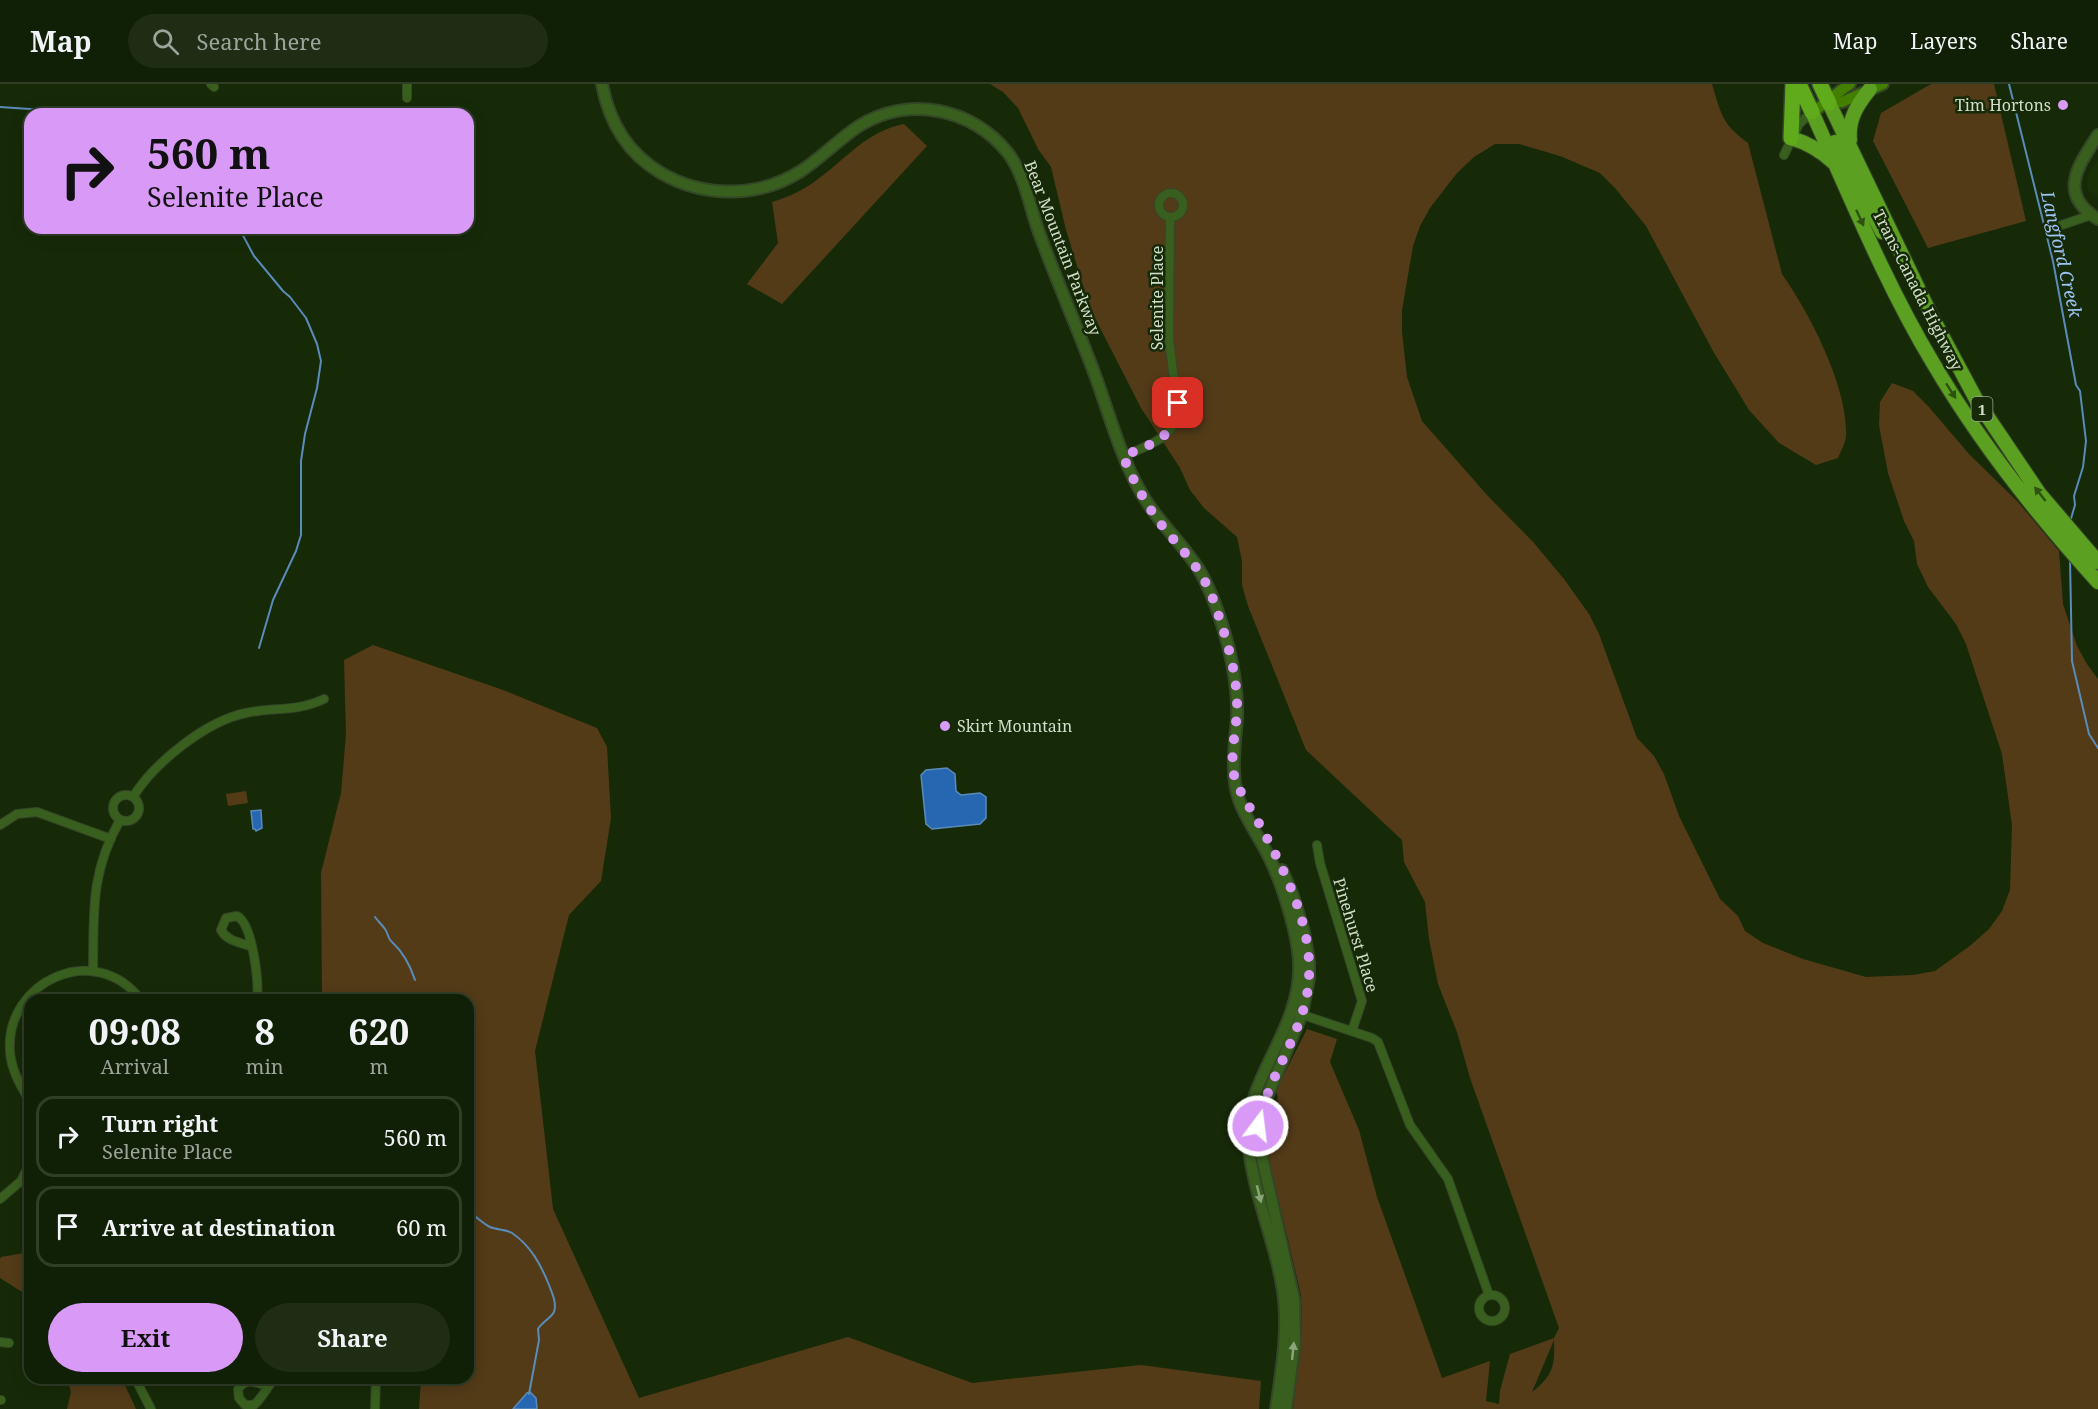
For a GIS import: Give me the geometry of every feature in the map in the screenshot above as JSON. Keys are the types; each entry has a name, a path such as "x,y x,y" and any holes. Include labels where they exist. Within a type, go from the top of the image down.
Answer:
{"highway":[{"path":"1793,84 1791,138 1807,143 1822,152 1836,165"},
{"name":"Trans-Canada Highway","path":"1799,84 1890,280 1933,363 2007,471 2098,582"},
{"name":"Trans-Canada Highway","path":"1820,84 1956,364 1977,401 2039,493 2098,562"},
{"path":"1850,146 1849,129 1852,114 1876,87"},
{"path":"1812,112 1827,128 1888,244 1908,267"},
{"path":"2077,539 2098,568"}],"main road":[{"path":"1812,112 1829,103 1838,92 1850,84"},
{"path":"1829,103 1842,102 1876,87"}],"street":[{"path":"407,84 407,98"},
{"name":"Bear Mountain Parkway","path":"602,84 609,113 618,131 639,156 654,168 683,183 718,191 752,190 782,181 806,168 859,126 891,112 910,109 944,111 968,119 994,138 1005,150 1020,174 1037,228 1077,328 1123,456 1148,505 1199,570 1215,603 1228,645 1236,689 1237,720 1233,758 1236,781 1276,855 1300,916 1309,962 1308,988 1253,1101 1248,1126 1251,1158 1284,1300 1285,1332 1276,1409"},
{"path":"1784,155 1799,124 1812,112"},
{"path":"2056,227 2095,217 2076,195 2075,177 2080,163 2098,135"},
{"name":"Selenite Place","path":"1123,456 1149,446 1167,434 1176,421 1178,413 1169,339 1170,217"},
{"path":"133,797 160,764 212,727 248,712 301,707 324,699"},
{"path":"126,795 133,797 139,808 137,814 133,819 120,820 115,816 114,802 126,795"},
{"path":"0,825 17,814 37,812 111,839"},
{"path":"93,970 94,891 111,839 120,820"},
{"name":"Pinehurst Place","path":"1317,845 1320,863 1362,1001 1352,1031"},
{"path":"250,946 229,940 224,936 221,930 226,918 231,916 242,918 245,922 257,975 257,994"},
{"path":"32,994 47,981 64,974 93,970 122,980 136,994"},
{"path":"24,1005 18,1013 12,1032 10,1051 14,1071 24,1090"},
{"path":"1297,1013 1372,1038 1381,1047 1410,1125 1448,1179 1489,1295"},
{"name":"Bear Mountain Parkway","path":"1286,1409 1294,1340 1294,1299 1260,1156 1258,1126 1265,1100 1297,1013"},
{"path":"0,1199 21,1181 24,1175"},
{"path":"138,1384 152,1409"},
{"path":"375,1409 376,1384"}],"shaded area":[{"path":"990,84 1712,84 1724,118 1733,130 1748,143 1782,274 1815,330 1834,374 1841,396 1846,436 1838,458 1816,465 1779,443 1749,410 1713,351 1646,226 1600,173 1560,156 1519,144 1495,144 1474,157 1457,173 1430,208 1420,226 1413,246 1402,310 1407,377 1422,421 1487,495 1534,543 1589,614 1599,634 1637,738 1654,756 1664,774 1679,816 1720,899 1738,916 1745,931 1763,943 1803,959 1866,977 1913,975 1935,971 1989,929 2002,911 2010,890 2012,825 2002,754 1966,644 1956,624 1928,587 1917,564 1914,541 1904,521 1888,473 1879,425 1880,402 1892,383 1913,391 1928,406 1969,454 2018,502 2059,551 2063,604 2077,646 2098,679 2098,1409 1293,1409 1302,1332 1301,1295 1267,1151 1265,1126 1276,1110 1278,1100 1276,1090 1307,1029 1337,1039 1330,1062 1359,1130 1377,1197 1442,1378 1490,1361 1486,1401 1499,1404 1500,1391 1510,1354 1554,1338 1559,1328 1470,1078 1457,1032 1438,984 1429,939 1425,902 1404,862 1402,840 1306,750 1248,606 1242,585 1242,561 1237,537 1204,508 1190,490 1180,468 1141,408 1087,298 1066,230 1051,167 1038,149 1018,108 1003,92","holes":["1554,1340 1551,1370 1544,1381 1532,1392"]},
{"path":"1931,84 1994,84 2026,221 1928,248 1873,141 1881,113"},
{"path":"904,124 927,146 782,304 747,284 778,243 772,202 807,187 868,139"},
{"path":"2098,160 2098,196 2088,190 2088,175"},
{"path":"373,645 503,690 597,728 607,747 611,818 601,881 569,915 535,1051 553,1209 639,1398 848,1337 972,1383 1141,1365 1261,1381 1259,1409 419,1409 421,1384 474,1384 474,994 322,994 321,873 341,793 346,734 344,660"},
{"path":"246,791 248,803 228,806 226,794"},
{"path":"24,1253 24,1293 0,1278 1,1257"},
{"path":"69,1384 124,1384 136,1409 67,1409 71,1392"}],"water":[{"path":"947,768 955,774 956,791 961,795 980,793 986,797 986,818 980,824 932,829 926,824 921,775 926,770"},
{"path":"261,810 262,828 256,831 253,829 251,811"},
{"path":"530,1392 536,1398 537,1409 513,1409 527,1393"}],"waterway":[{"name":"Langford Creek","path":"2009,84 2053,261 2076,385 2080,391 2086,441 2083,467 2074,496 2075,505 2070,522"},
{"path":"0,107 24,109"},
{"path":"242,234 254,256 306,318 317,344 321,361 301,461 301,535 273,600 259,648"},
{"name":"Langford Creek","path":"2070,560 2072,661 2089,734 2098,748"},
{"path":"375,917 403,954 415,980"},
{"path":"474,1215 493,1228 510,1232 525,1244 539,1263 553,1295 554,1312 538,1329 539,1340 529,1394"}],"place":[{"name":"Tim Hortons","path":"2063,105"},
{"name":"Skirt Mountain","path":"945,726"}],"route":[{"path":"1178,403 1176,421 1167,434 1149,446 1123,456 1148,505 1199,570 1215,603 1228,645 1236,689 1237,720 1233,758 1236,781 1288,881 1308,948 1309,978 1302,1014 1265,1100 1258,1126"}]}
